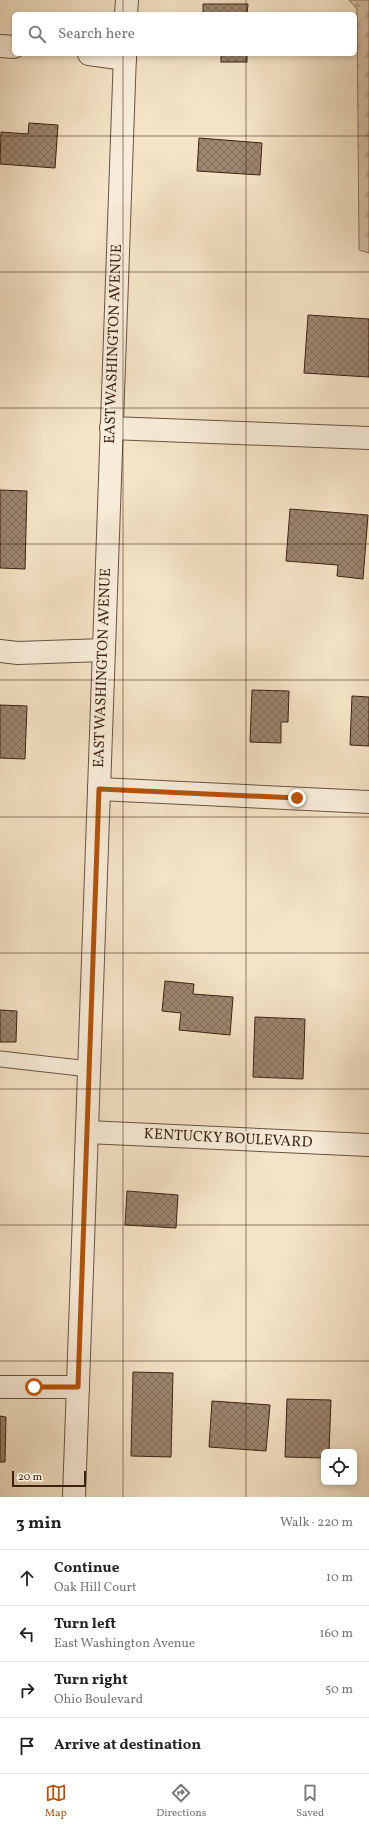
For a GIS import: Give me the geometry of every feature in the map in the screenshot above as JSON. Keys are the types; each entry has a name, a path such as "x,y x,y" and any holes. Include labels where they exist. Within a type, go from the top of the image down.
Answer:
{"street":[{"path":"126,12 127,0"},
{"path":"0,46 12,47"},
{"name":"EAST WASHINGTON AVENUE","path":"74,1497 125,56"},
{"path":"111,428 369,438"},
{"path":"0,651 18,653 104,650"},
{"path":"99,789 369,802"},
{"name":"KENTUCKY BOULEVARD","path":"87,1132 369,1145"},
{"path":"0,1387 78,1387"}],"lane":[{"path":"0,1059 89,1069"}],"green space":[{"path":"349,0 369,0 369,253 359,250 357,9"}],"building":[{"path":"203,4 248,4 247,12 203,12"},
{"path":"221,56 247,56 247,62 221,62"},
{"path":"29,123 58,125 55,168 0,164 1,132 28,134"},
{"path":"199,138 262,143 260,175 197,171"},
{"path":"308,315 369,319 369,377 304,373"},
{"path":"0,490 27,491 25,569 0,568"},
{"path":"290,509 368,515 363,579 337,576 338,565 286,561"},
{"path":"252,690 289,691 288,722 281,722 281,743 250,742"},
{"path":"352,696 369,697 369,746 350,745"},
{"path":"0,705 27,706 25,759 0,758"},
{"path":"165,981 194,984 193,994 233,997 230,1035 179,1030 181,1013 162,1011"},
{"path":"0,1010 17,1011 16,1042 0,1042"},
{"path":"255,1017 305,1019 303,1079 253,1077"},
{"path":"127,1191 178,1195 176,1228 125,1225"},
{"path":"133,1372 173,1373 171,1457 131,1456"},
{"path":"287,1399 331,1400 329,1449 321,1449 321,1458 285,1457"},
{"path":"212,1401 270,1405 266,1451 209,1447"},
{"path":"0,1416 6,1417 5,1462 0,1462"}],"route":[{"path":"34,1387 78,1387 99,789 297,798"}]}
